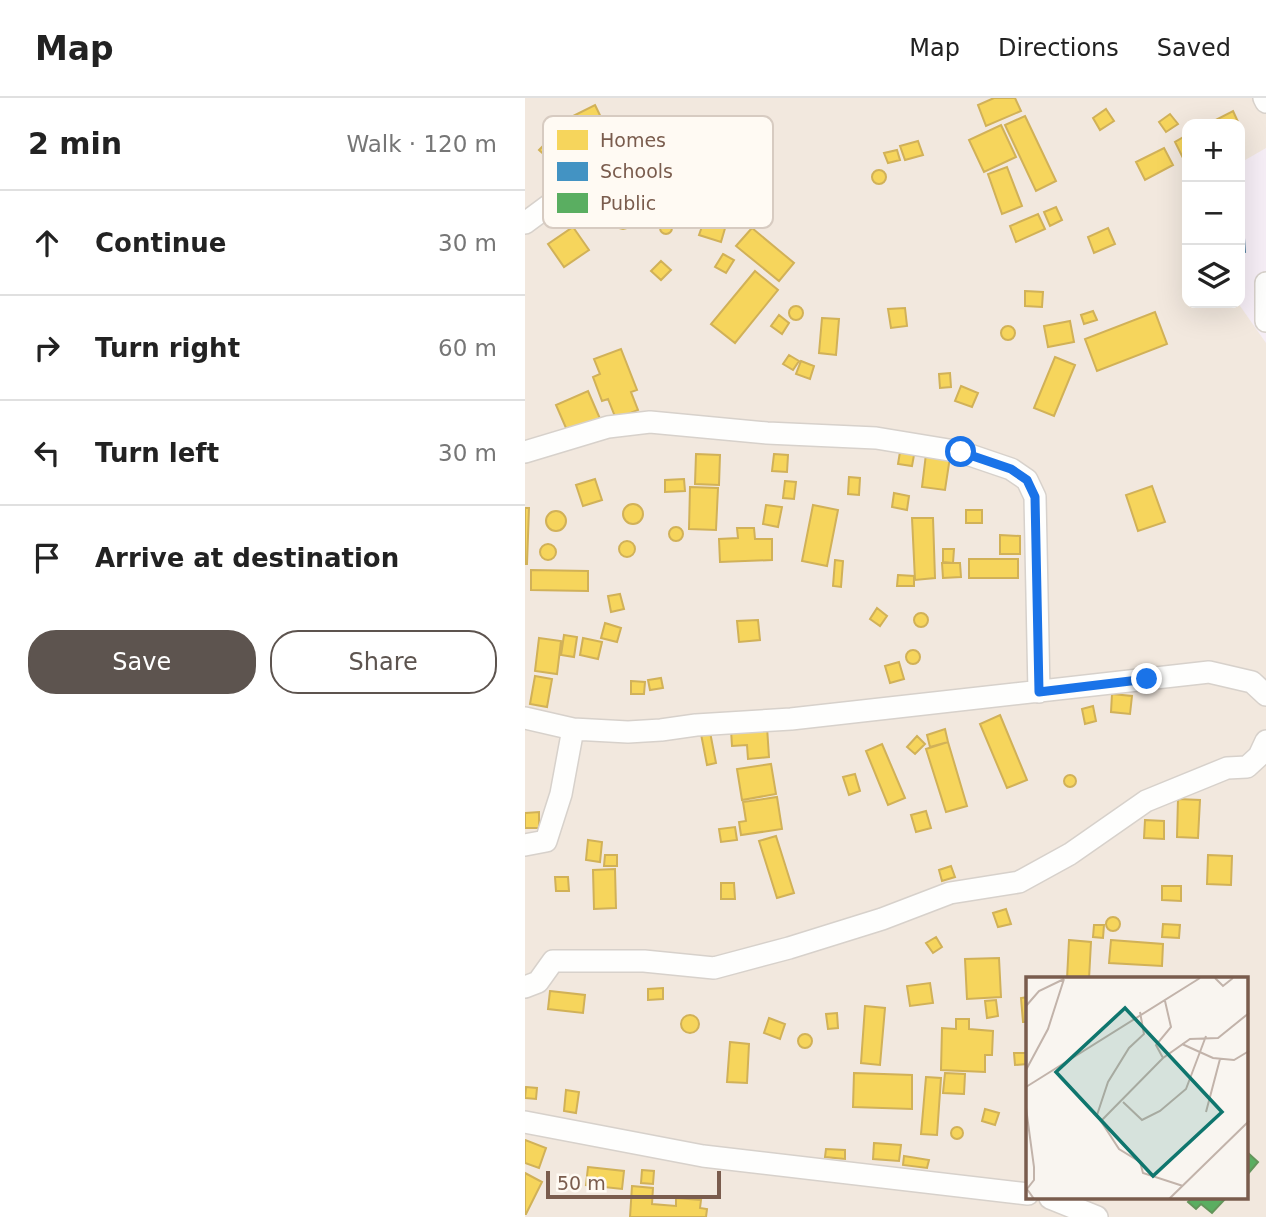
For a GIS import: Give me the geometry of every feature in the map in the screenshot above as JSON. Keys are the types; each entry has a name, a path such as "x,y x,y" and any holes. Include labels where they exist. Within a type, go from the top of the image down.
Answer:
{"street":[{"path":"525,223 543,210"},
{"path":"1266,283 1266,321"},
{"path":"525,452 608,428 649,422 767,433 876,438 961,452 1011,469 1027,480 1035,497 1039,692"},
{"path":"525,718 573,729 628,732 661,730 791,719 1209,672 1252,682 1266,695"},
{"path":"525,845 546,841 561,794 573,729"},
{"path":"525,987 538,982 553,961 644,961 714,968 859,926 950,893 1019,883 1070,854 1146,801 1227,768 1247,767 1259,756 1266,741"},
{"path":"525,1122 703,1156 1026,1194"},
{"path":"1055,1200 1097,1217"}],"shaded area":[{"path":"525,98 1266,98 1266,1217 525,1217"},
{"path":"1266,148 1266,343 1242,308 1245,308 1245,160"}],"building: Homes":[{"path":"994,98 1015,98 1021,111 986,126 978,105"},
{"path":"595,105 600,116 573,116"},
{"path":"1106,109 1114,121 1100,130 1093,118"},
{"path":"1233,111 1237,119 1218,119"},
{"path":"1170,114 1178,124 1166,132 1159,122"},
{"path":"1025,116 1056,181 1036,191 1005,125"},
{"path":"1001,125 1016,157 984,172 969,140"},
{"path":"1182,138 1182,156 1175,142"},
{"path":"918,141 923,155 905,160 900,146"},
{"path":"1164,148 1173,165 1145,180 1136,162"},
{"path":"897,150 900,160 888,163 884,153"},
{"path":"1007,167 1022,206 1002,214 988,174"},
{"path":"876,170 882,170 886,177 882,184 876,184 872,180 872,174"},
{"path":"1056,207 1062,220 1050,226 1044,212"},
{"path":"1038,214 1045,229 1016,242 1010,226"},
{"path":"574,228 589,250 564,267 548,244"},
{"path":"660,228 672,228 666,234"},
{"path":"701,228 725,228 721,242 699,235"},
{"path":"752,228 794,263 779,281 736,246"},
{"path":"1108,228 1115,244 1094,253 1088,237"},
{"path":"723,254 734,260 726,273 715,267"},
{"path":"661,261 671,270 661,280 651,271"},
{"path":"755,271 778,290 735,343 711,324"},
{"path":"1025,291 1043,292 1042,307 1025,306"},
{"path":"796,306 801,308 801,318 796,320 791,318 789,313 791,308"},
{"path":"905,308 907,326 891,328 888,309"},
{"path":"1093,311 1097,320 1084,324 1081,315"},
{"path":"1155,312 1167,344 1097,371 1085,339"},
{"path":"779,315 789,323 782,334 771,326"},
{"path":"822,318 839,319 836,355 819,353"},
{"path":"1070,321 1074,342 1048,347 1044,326"},
{"path":"1008,326 1013,328 1013,338 1008,340 1003,338 1001,333 1003,328"},
{"path":"621,349 637,390 631,392 638,410 616,419 608,399 602,401 593,377 600,374 594,359"},
{"path":"789,355 799,361 793,370 783,364"},
{"path":"1055,357 1075,365 1054,416 1034,408"},
{"path":"801,361 814,366 810,379 796,374"},
{"path":"950,373 951,387 940,388 939,374"},
{"path":"961,386 978,393 972,407 955,401"},
{"path":"588,391 601,421 569,435 556,405"},
{"path":"900,452 914,455 912,466 898,464"},
{"path":"696,454 720,455 719,485 695,484"},
{"path":"774,454 788,455 787,472 772,471"},
{"path":"926,454 950,457 945,490 922,487"},
{"path":"849,477 860,478 859,495 848,494"},
{"path":"595,479 602,500 583,506 576,485"},
{"path":"684,479 685,491 665,492 665,480"},
{"path":"785,481 796,482 794,499 783,498"},
{"path":"1152,486 1165,522 1138,531 1126,495"},
{"path":"690,487 718,488 716,530 689,529"},
{"path":"894,493 909,496 907,510 892,507"},
{"path":"633,504 640,507 643,514 640,521 633,524 626,521 623,514 626,507"},
{"path":"766,505 782,507 778,527 763,524"},
{"path":"813,505 838,510 827,566 802,561"},
{"path":"525,508 529,508 527,564 525,564"},
{"path":"966,510 982,510 982,523 966,523"},
{"path":"556,511 563,514 566,521 563,528 556,531 549,528 546,521 549,514"},
{"path":"912,518 933,518 935,578 915,580"},
{"path":"673,527 679,527 683,534 679,541 673,541 669,537 669,531"},
{"path":"737,528 754,528 755,539 772,539 772,560 720,562 719,539 738,538"},
{"path":"1000,535 1020,536 1020,554 1000,554"},
{"path":"627,541 635,549 627,557 619,549"},
{"path":"548,544 556,552 548,560 540,552"},
{"path":"943,549 954,549 953,563 943,562"},
{"path":"969,559 1018,559 1018,578 969,578"},
{"path":"835,560 843,561 841,587 833,586"},
{"path":"942,563 960,563 961,577 943,578"},
{"path":"531,570 588,571 588,591 531,590"},
{"path":"898,575 914,576 914,586 897,586"},
{"path":"620,594 624,609 611,612 608,596"},
{"path":"877,608 887,616 880,626 870,619"},
{"path":"918,613 924,613 928,620 924,627 918,627 914,623 914,617"},
{"path":"758,620 760,640 739,642 737,621"},
{"path":"605,623 621,628 617,642 601,638"},
{"path":"564,635 577,637 574,657 561,655"},
{"path":"539,638 561,641 557,674 535,671"},
{"path":"583,638 602,642 598,659 580,655"},
{"path":"910,650 916,650 920,657 916,664 910,664 906,660 906,654"},
{"path":"899,662 904,679 890,683 885,666"},
{"path":"535,676 552,679 547,707 530,704"},
{"path":"661,678 663,688 650,690 648,680"},
{"path":"631,681 645,682 644,694 631,694"},
{"path":"1112,694 1132,696 1130,714 1111,712"},
{"path":"1093,706 1096,721 1085,724 1082,709"},
{"path":"1000,715 1027,780 1007,788 980,724"},
{"path":"767,727 769,757 748,759 747,745 732,746 731,730"},
{"path":"945,729 948,742 930,747 927,735"},
{"path":"710,732 716,763 707,765 701,734"},
{"path":"917,736 925,744 915,754 907,747"},
{"path":"948,742 967,806 946,812 926,749"},
{"path":"882,744 905,798 888,805 866,751"},
{"path":"771,764 776,794 742,800 737,769"},
{"path":"855,774 860,791 849,795 843,777"},
{"path":"1065,776 1075,776 1075,786 1065,786"},
{"path":"777,797 782,829 741,835 739,822 746,821 743,802"},
{"path":"1178,799 1200,800 1198,838 1177,837"},
{"path":"926,811 931,828 916,832 911,815"},
{"path":"539,812 539,828 525,828 525,813"},
{"path":"1145,820 1164,821 1164,839 1144,838"},
{"path":"735,827 737,840 721,842 719,829"},
{"path":"776,836 794,893 777,898 759,841"},
{"path":"588,840 602,842 600,862 586,860"},
{"path":"605,855 617,855 617,866 604,866"},
{"path":"1208,855 1232,856 1231,885 1207,884"},
{"path":"951,866 955,877 942,881 939,870"},
{"path":"615,869 616,908 594,909 593,870"},
{"path":"555,877 568,877 569,891 556,891"},
{"path":"721,883 734,883 735,899 721,899"},
{"path":"1162,886 1181,886 1181,901 1162,900"},
{"path":"1006,909 1011,924 998,927 993,913"},
{"path":"1110,917 1116,917 1120,924 1116,931 1110,931 1106,927 1106,921"},
{"path":"1163,924 1180,925 1179,938 1162,937"},
{"path":"1094,925 1104,925 1103,938 1093,937"},
{"path":"936,937 942,947 933,953 926,943"},
{"path":"1069,940 1091,942 1089,977 1067,977"},
{"path":"1111,940 1163,944 1162,966 1109,963"},
{"path":"999,958 1001,997 967,999 965,959"},
{"path":"930,983 933,1003 910,1006 907,986"},
{"path":"663,988 663,999 648,1000 648,989"},
{"path":"550,991 585,995 583,1013 548,1009"},
{"path":"1026,997 1026,1022 1023,1022 1021,998"},
{"path":"996,1000 998,1016 987,1018 985,1001"},
{"path":"865,1006 885,1008 880,1065 861,1063"},
{"path":"837,1013 838,1028 828,1029 826,1014"},
{"path":"690,1015 696,1018 699,1024 696,1030 690,1033 684,1030 681,1024 684,1018"},
{"path":"769,1018 785,1024 780,1039 764,1033"},
{"path":"956,1019 969,1019 969,1029 993,1031 992,1055 985,1055 985,1072 941,1070 942,1028 956,1029"},
{"path":"802,1034 808,1034 812,1041 808,1048 802,1048 798,1044 798,1038"},
{"path":"730,1042 749,1044 747,1083 727,1082"},
{"path":"1014,1053 1026,1053 1026,1064 1015,1065"},
{"path":"854,1073 912,1075 912,1109 853,1107"},
{"path":"945,1073 965,1074 964,1094 943,1093"},
{"path":"926,1077 941,1078 937,1135 921,1134"},
{"path":"526,1087 537,1088 536,1099 525,1098"},
{"path":"566,1090 579,1092 576,1113 564,1111"},
{"path":"985,1109 999,1113 995,1125 982,1121"},
{"path":"957,1127 963,1133 957,1139 951,1133"},
{"path":"525,1140 546,1148 539,1168 525,1163"},
{"path":"874,1143 901,1145 899,1161 873,1159"},
{"path":"826,1149 845,1150 845,1159 825,1157"},
{"path":"904,1156 929,1160 927,1168 903,1165"},
{"path":"588,1167 624,1171 622,1189 586,1185"},
{"path":"642,1170 654,1171 653,1184 641,1183"},
{"path":"525,1173 542,1182 526,1214 525,1214"},
{"path":"632,1186 653,1188 652,1204 676,1206 676,1198 701,1200 700,1208 707,1209 706,1217 630,1217"}],"building: Public":[{"path":"1249,1154 1258,1162 1249,1173"},
{"path":"1224,1200 1212,1213 1201,1204 1196,1209 1188,1202"}],"route":[{"path":"961,452 1011,469 1027,480 1035,497 1039,692 1147,679"}]}
